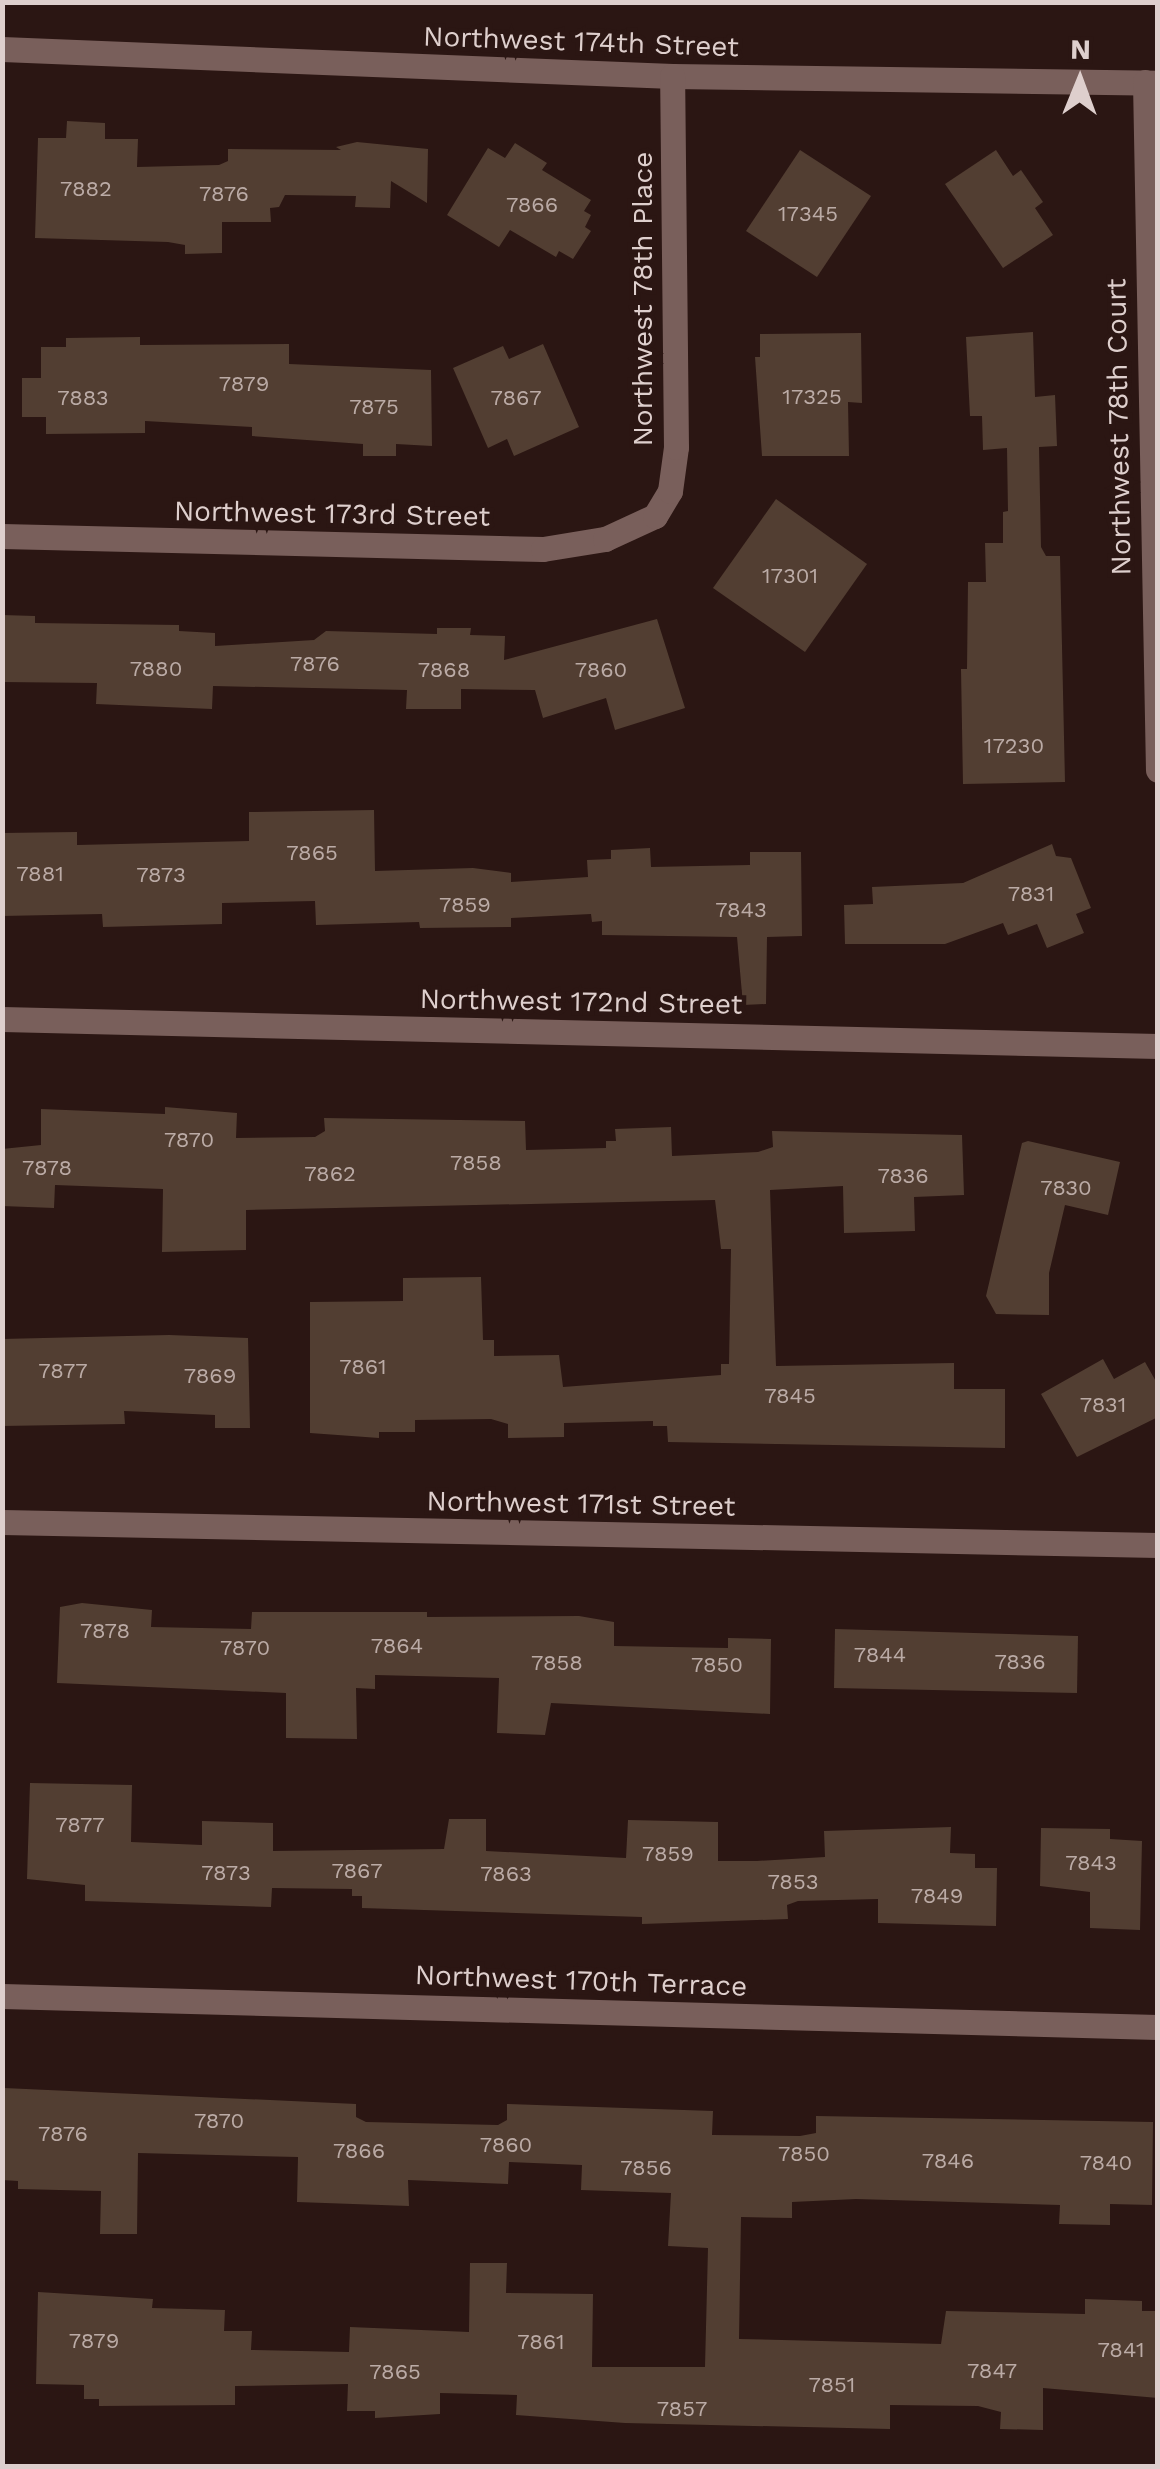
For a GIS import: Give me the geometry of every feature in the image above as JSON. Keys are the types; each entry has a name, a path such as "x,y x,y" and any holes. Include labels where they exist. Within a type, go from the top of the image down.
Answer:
{"street":[{"name":"Northwest 174th Street","path":"2,49 672,76 1151,83"},
{"name":"Northwest 78th Place","path":"655,516 670,490 676,447 672,76"},
{"name":"Northwest 78th Court","path":"1151,83 1158,770"},
{"name":"Northwest 173rd Street","path":"2,536 543,549 605,539 655,516"},
{"name":"Northwest 172nd Street","path":"2,1018 1158,1046"},
{"name":"Northwest 171st Street","path":"2,1522 1158,1545"},
{"name":"Northwest 170th Terrace","path":"2,1996 1158,2026"}],"building":[{"path":"67,121 105,123 105,139 138,139 137,167 219,165 228,161 228,149 341,150 336,147 357,142 428,149 427,203 391,181 390,208 355,207 356,196 285,195 279,207 270,208 271,222 222,222 222,253 185,254 185,245 168,242 35,238 38,138 66,138"},
{"path":"515,143 547,163 542,170 591,200 584,211 591,215 585,227 591,231 573,259 559,251 556,257 510,230 499,247 447,215 488,148 505,158"},
{"path":"800,150 871,196 817,277 746,231"},
{"path":"996,150 1013,176 1021,170 1043,202 1035,208 1053,235 1003,268 945,184"},
{"path":"1033,332 1035,397 1055,395 1057,446 1039,447 1041,547 1046,556 1060,556 1065,782 963,784 961,669 967,669 968,582 986,582 985,543 1003,543 1003,512 1008,511 1007,448 983,450 982,416 970,416 966,337"},
{"path":"861,333 862,403 848,402 849,456 762,456 755,357 760,357 760,334"},
{"path":"140,337 140,345 289,344 289,364 431,370 432,446 396,444 396,456 363,456 363,444 252,436 252,427 145,421 145,433 46,434 46,417 22,417 22,378 41,378 41,347 66,347 66,338"},
{"path":"543,344 579,427 514,456 507,439 488,448 453,368 503,346 509,359"},
{"path":"776,499 867,564 805,652 713,588"},
{"path":"2,615 35,616 35,623 179,625 179,631 215,633 215,646 314,640 326,631 437,634 437,628 471,628 470,635 505,636 504,660 657,619 685,708 615,730 606,698 543,718 535,690 461,689 461,709 406,709 407,690 213,686 212,709 96,704 97,683 2,682"},
{"path":"374,810 375,871 473,868 511,873 511,882 588,877 587,860 611,859 611,850 650,848 651,867 750,865 750,852 801,852 802,936 767,937 766,1004 743,1005 737,937 602,935 602,921 592,922 591,914 511,918 511,927 420,928 419,922 316,925 315,901 222,903 222,924 103,927 102,914 2,916 2,833 77,832 77,845 249,841 249,812"},
{"path":"1052,844 1056,856 1071,858 1091,908 1076,914 1084,933 1047,948 1037,924 1008,935 1003,923 945,944 845,944 844,905 873,904 872,887 963,883"},
{"path":"165,1107 237,1113 236,1138 315,1137 325,1131 324,1118 525,1121 526,1150 606,1148 606,1141 616,1141 615,1129 671,1127 672,1156 758,1152 773,1147 772,1131 962,1135 964,1195 914,1197 915,1231 844,1233 843,1186 770,1190 776,1366 954,1363 954,1389 1005,1389 1005,1448 668,1442 667,1426 653,1426 653,1421 564,1423 564,1437 508,1438 508,1424 491,1419 415,1420 415,1432 379,1432 379,1438 310,1433 310,1302 403,1301 403,1278 481,1277 483,1340 494,1340 494,1356 559,1355 563,1387 721,1375 721,1364 729,1364 731,1249 721,1249 715,1200 246,1210 246,1250 162,1252 163,1189 55,1185 54,1208 2,1206 2,1149 41,1145 41,1109 165,1114"},
{"path":"1028,1141 1120,1162 1108,1215 1065,1205 1049,1273 1049,1315 996,1314 986,1296 1022,1143"},
{"path":"169,1335 248,1338 250,1428 215,1428 215,1415 124,1411 125,1424 2,1426 2,1339"},
{"path":"1103,1359 1114,1379 1145,1362 1158,1385 1158,1417 1077,1457 1041,1394"},
{"path":"82,1603 152,1610 151,1627 251,1629 252,1612 427,1612 427,1617 579,1616 614,1622 614,1646 728,1648 728,1638 771,1639 770,1714 551,1703 545,1735 497,1733 499,1678 375,1675 375,1689 356,1688 357,1739 286,1738 286,1693 57,1683 60,1607"},
{"path":"835,1629 1078,1636 1077,1693 834,1688"},
{"path":"30,1783 132,1785 131,1842 202,1845 202,1821 273,1823 273,1851 444,1849 449,1819 486,1819 486,1851 626,1858 628,1820 718,1822 718,1861 757,1861 825,1857 824,1831 951,1827 950,1853 975,1854 975,1868 997,1868 996,1926 878,1923 878,1899 798,1901 787,1905 788,1919 642,1924 642,1917 362,1908 362,1896 352,1896 352,1889 272,1888 271,1907 85,1901 85,1885 27,1879"},
{"path":"1041,1828 1110,1829 1110,1839 1142,1841 1140,1930 1090,1928 1090,1892 1040,1886"},
{"path":"4,2088 356,2104 356,2117 366,2122 498,2125 507,2120 507,2104 713,2111 712,2135 800,2136 816,2133 816,2116 1153,2122 1152,2205 1110,2204 1110,2225 1059,2224 1060,2205 856,2199 792,2202 792,2218 741,2217 739,2339 941,2344 946,2311 1085,2314 1085,2299 1142,2301 1142,2311 1158,2311 1158,2398 1043,2388 1043,2430 1000,2429 1001,2412 978,2406 890,2405 890,2429 625,2423 516,2415 517,2395 440,2393 440,2414 375,2418 375,2411 347,2411 348,2384 235,2386 235,2405 99,2406 99,2399 84,2399 84,2385 36,2384 38,2292 153,2299 152,2308 225,2310 224,2331 252,2331 251,2350 349,2352 350,2327 469,2332 470,2263 507,2263 506,2293 593,2294 592,2367 705,2367 708,2248 668,2246 671,2193 581,2190 582,2165 509,2162 508,2184 408,2180 409,2206 297,2202 298,2157 138,2153 137,2234 100,2234 101,2191 18,2189 18,2181 2,2180"}]}
